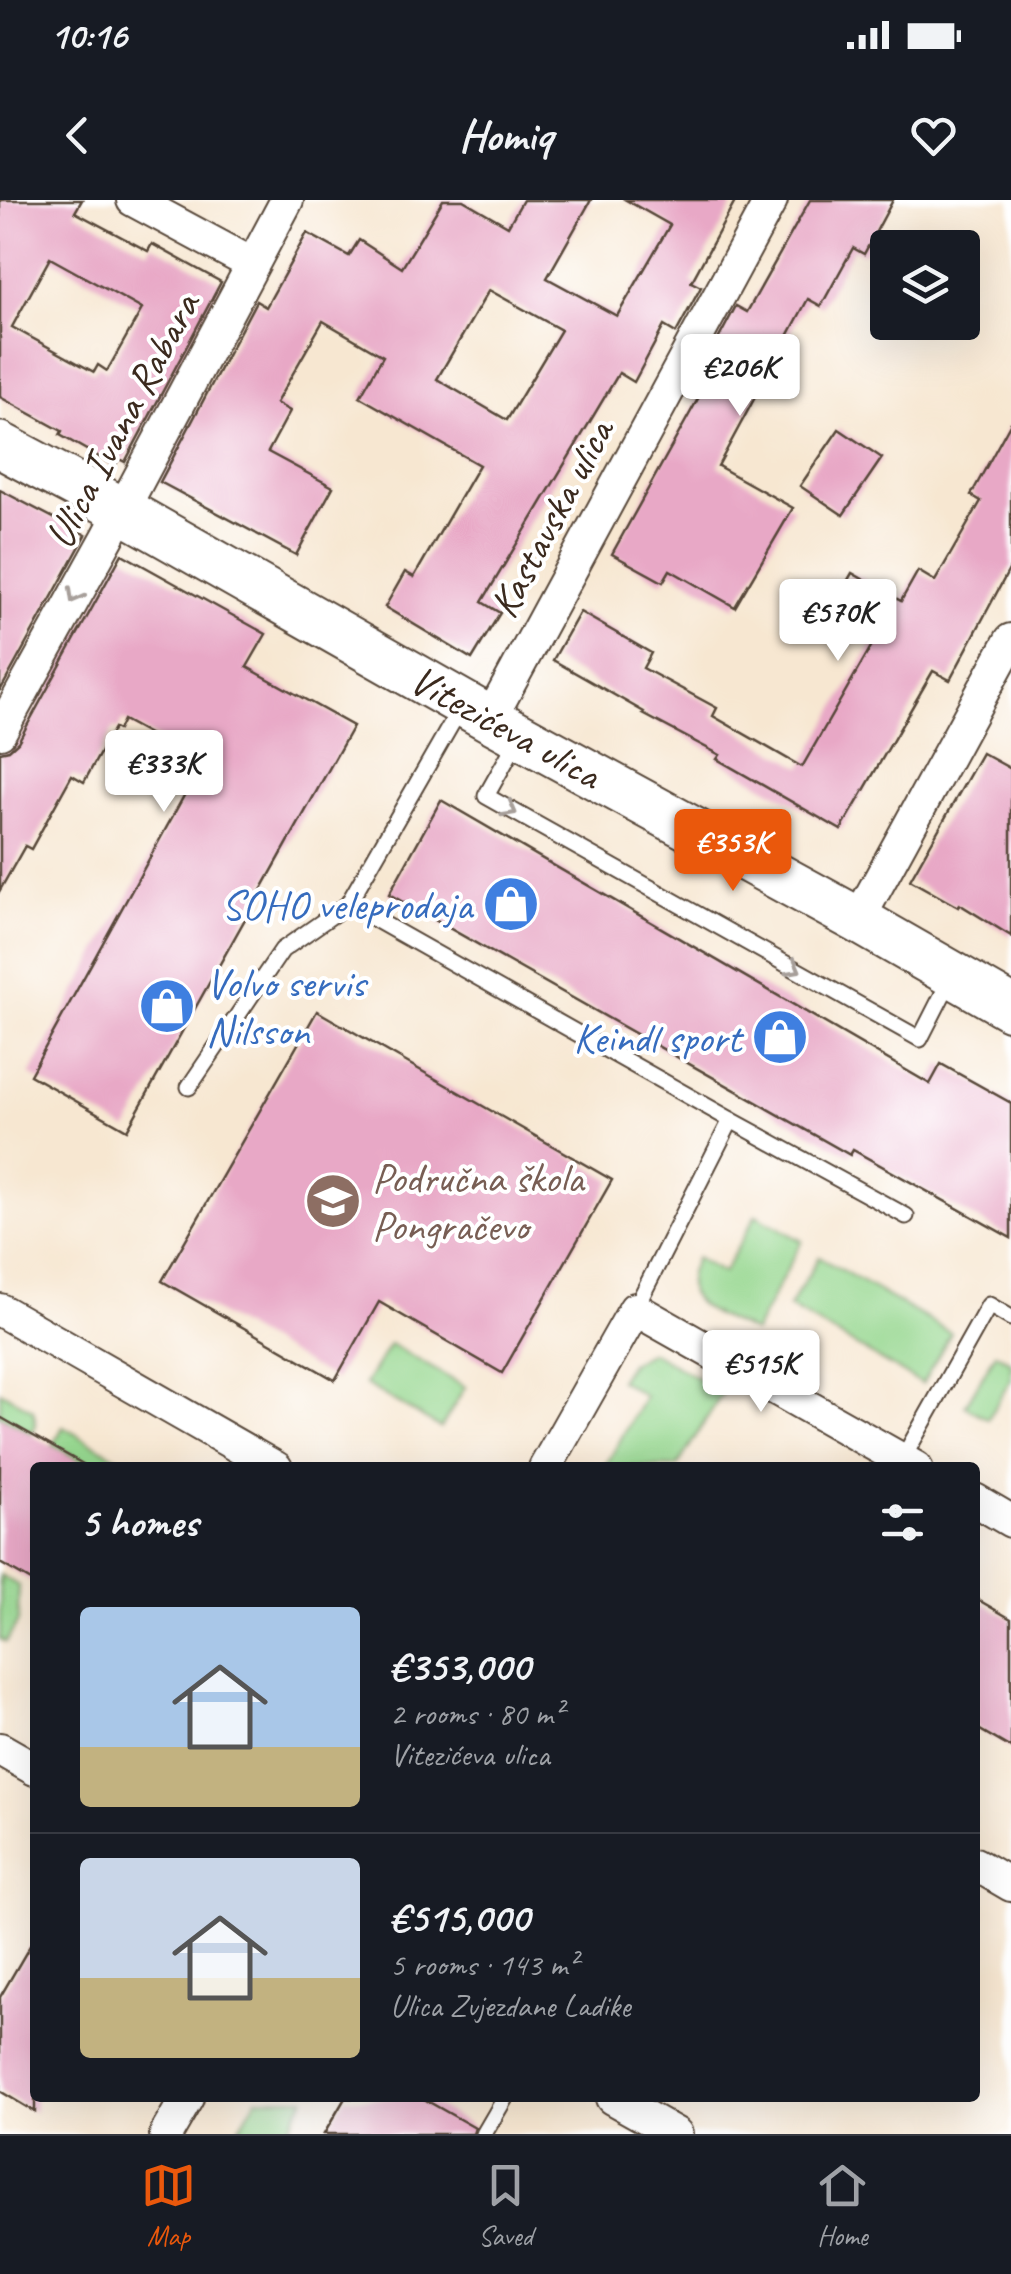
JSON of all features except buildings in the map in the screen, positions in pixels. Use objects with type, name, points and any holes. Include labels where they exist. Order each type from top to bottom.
[{"type":"street","points":[[134,200],[252,264]]},
{"type":"street","name":"Ulica Ivana Rabara","points":[[0,732],[287,200]]},
{"type":"street","name":"Kastavska ulica","points":[[491,719],[770,200]]},
{"type":"street","name":"Vitezićeva ulica","points":[[0,445],[1011,1008]]},
{"type":"street","points":[[858,920],[1011,640]]},
{"type":"street","points":[[0,1310],[266,1462]]},
{"type":"street","points":[[548,1462],[635,1310],[905,1462]]},
{"type":"street","points":[[980,1503],[1011,1521]]},
{"type":"street","points":[[0,1749],[30,1766]]},
{"type":"street","points":[[980,1867],[1011,1884]]},
{"type":"street","points":[[166,2134],[184,2102]]},
{"type":"street","points":[[619,2102],[676,2134]]},
{"type":"lane","points":[[188,1088],[282,950],[348,904],[491,719]]},
{"type":"lane","points":[[491,719],[486,796],[920,1039],[952,974]]},
{"type":"lane","points":[[348,904],[906,1216]]},
{"type":"lane","points":[[635,1310],[731,1120]]},
{"type":"lane","points":[[910,1462],[989,1306],[1011,1318]]},
{"type":"lane","points":[[484,2134],[503,2102]]},
{"type":"green space","points":[[756,1215],[802,1241],[754,1332],[702,1307],[689,1287],[696,1258],[723,1273]]},
{"type":"green space","points":[[819,1257],[951,1333],[922,1384],[789,1307]]},
{"type":"green space","points":[[390,1344],[465,1387],[441,1428],[365,1384]]},
{"type":"green space","points":[[651,1352],[723,1392],[680,1462],[608,1462],[645,1396],[619,1380],[630,1363]]},
{"type":"green space","points":[[996,1353],[1011,1362],[1011,1379],[988,1419],[965,1406]]},
{"type":"green space","points":[[0,1391],[33,1410],[36,1425],[32,1433],[0,1415]]},
{"type":"green space","points":[[63,1427],[125,1462],[84,1462],[53,1445]]},
{"type":"green space","points":[[0,1575],[19,1586],[18,1622],[6,1642],[0,1639]]},
{"type":"green space","points":[[255,2102],[303,2102],[284,2134],[236,2134]]},
{"type":"place","name":"SOHO veleprodaja","points":[[511,904]]},
{"type":"place","name":"Volvo servis Nilsson","points":[[167,1006]]},
{"type":"place","name":"Keindl sport","points":[[780,1037]]},
{"type":"place","name":"Područna škola Pongračevo","points":[[333,1201]]}]
